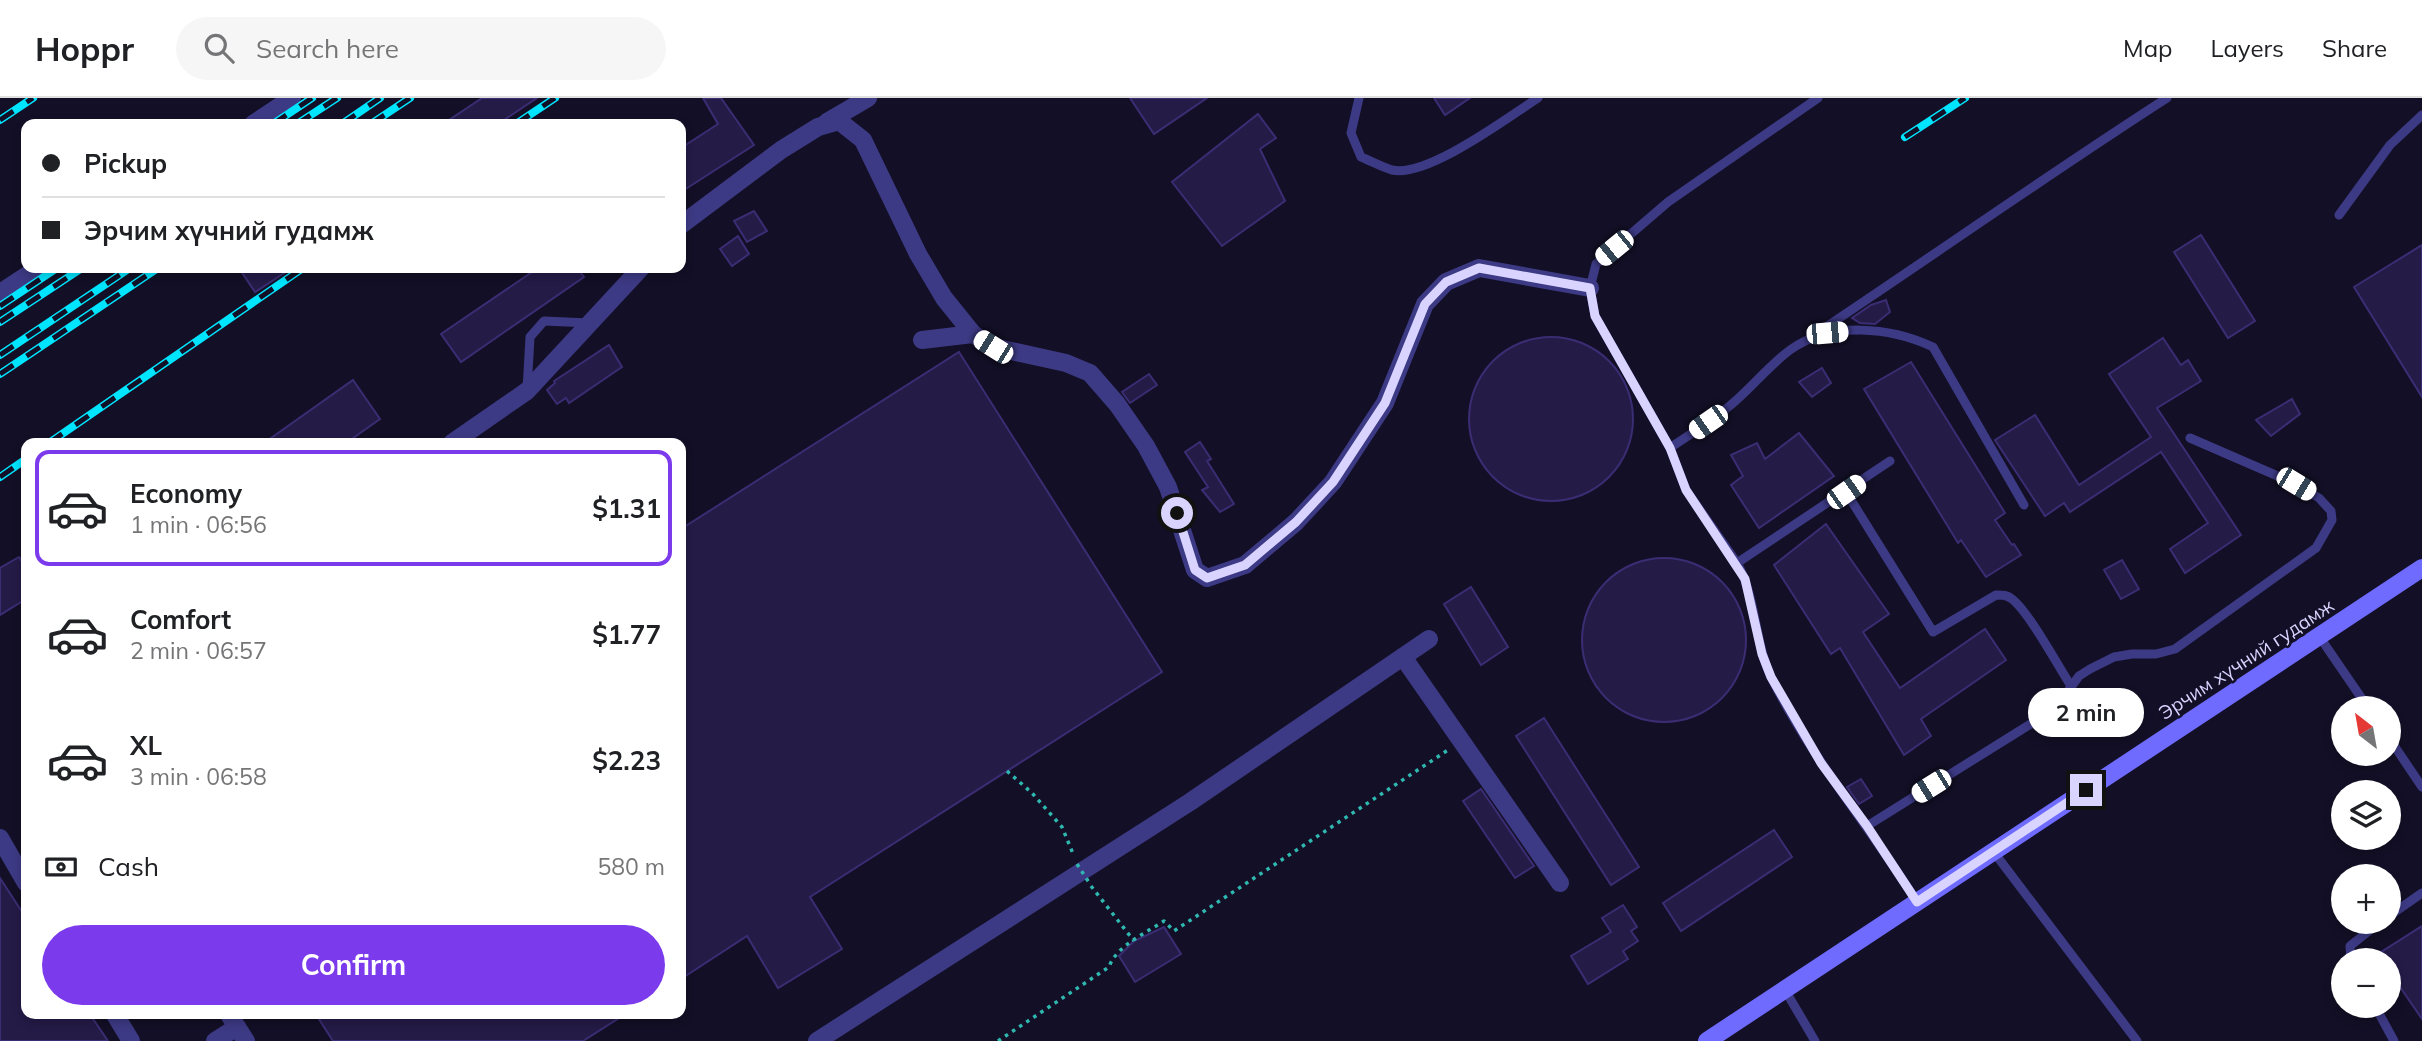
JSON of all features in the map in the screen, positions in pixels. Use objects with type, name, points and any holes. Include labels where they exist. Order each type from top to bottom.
[{"type":"main road","name":"Эрчим хүчний гудамж","points":[[1707,1041],[2422,568]]},
{"type":"street","points":[[260,119],[292,98]]},
{"type":"street","points":[[686,221],[770,157],[867,98]]},
{"type":"street","points":[[818,127],[839,121],[863,140],[918,254],[944,298],[973,334],[993,347],[1066,363],[1090,373],[1117,404],[1146,446],[1168,487],[1195,570],[1207,578],[1245,565],[1296,522],[1333,482],[1385,403],[1425,304],[1446,282],[1479,268],[1590,288]]},
{"type":"street","points":[[0,293],[30,273]]},
{"type":"street","points":[[459,438],[527,391],[636,273]]},
{"type":"street","points":[[922,340],[973,334]]},
{"type":"street","points":[[817,1041],[1190,802],[1429,639]]},
{"type":"street","points":[[1403,657],[1560,883]]},
{"type":"street","points":[[0,838],[21,874]]},
{"type":"street","points":[[118,1019],[131,1041]]},
{"type":"street","points":[[215,1041],[237,1027]]},
{"type":"lane","points":[[1359,98],[1351,133],[1361,157],[1394,170],[1417,169],[1455,151],[1538,98]]},
{"type":"lane","points":[[1818,98],[1668,202],[1595,264],[1590,288],[1595,316],[1670,448],[1686,490],[1737,563],[1749,589],[1762,654],[1771,677],[1821,763],[1917,902]]},
{"type":"lane","points":[[1670,448],[1727,408],[1795,347],[1924,262],[2034,184],[2167,98]]},
{"type":"lane","points":[[2339,215],[2390,145],[2422,115]]},
{"type":"lane","points":[[527,391],[530,337],[544,321],[590,323]]},
{"type":"lane","points":[[1795,347],[1827,333],[1869,329],[1910,336],[1933,347],[2024,505]]},
{"type":"lane","points":[[1867,826],[2037,720],[2063,698],[2078,676],[2114,657],[2156,654],[2175,649],[2316,548],[2332,520],[2331,511],[2319,498],[2296,484],[2190,438]]},
{"type":"lane","points":[[1737,563],[1890,461]]},
{"type":"lane","points":[[1846,492],[1933,632],[1996,595],[2005,595],[2014,600],[2071,686]]},
{"type":"lane","points":[[2319,636],[2360,696]]},
{"type":"lane","points":[[2401,755],[2422,786]]},
{"type":"lane","points":[[1993,851],[2137,1041]]},
{"type":"lane","points":[[2401,908],[2422,893]]},
{"type":"lane","points":[[2350,948],[2365,934]]},
{"type":"lane","points":[[1784,990],[1815,1041]]},
{"type":"lane","points":[[2382,1018],[2394,1041]]},
{"type":"path","points":[[998,1041],[1109,967],[1112,957],[1164,921],[1174,931],[1462,741]]},
{"type":"path","points":[[1007,771],[1032,793],[1062,827],[1077,864],[1134,941]]},
{"type":"building","points":[[482,98],[537,98],[506,119],[450,119]]},
{"type":"building","points":[[703,98],[721,98],[754,145],[686,189],[686,145],[718,124]]},
{"type":"building","points":[[1130,98],[1207,98],[1154,134]]},
{"type":"building","points":[[1434,98],[1470,98],[1445,115]]},
{"type":"building","points":[[1258,114],[1276,138],[1260,149],[1285,201],[1222,246],[1172,182]]},
{"type":"building","points":[[754,211],[767,231],[747,242],[734,221]]},
{"type":"building","points":[[2201,235],[2255,321],[2228,338],[2174,252]]},
{"type":"building","points":[[738,236],[749,254],[732,266],[720,249]]},
{"type":"building","points":[[2422,245],[2422,397],[2354,287]]},
{"type":"building","points":[[242,273],[284,273],[255,292]]},
{"type":"building","points":[[531,273],[581,273],[584,277],[461,362],[441,334]]},
{"type":"building","points":[[1886,300],[1890,312],[1875,324],[1860,323],[1852,318],[1871,305]]},
{"type":"building","points":[[1551,337],[1582,343],[1609,361],[1627,388],[1633,419],[1627,450],[1609,477],[1582,495],[1551,501],[1520,495],[1493,477],[1475,450],[1469,419],[1475,388],[1493,361],[1520,343]]},
{"type":"building","points":[[2163,338],[2181,365],[2188,360],[2201,381],[2157,408],[2241,535],[2185,573],[2170,549],[2208,523],[2161,452],[2070,512],[2064,503],[2045,516],[1995,440],[2035,415],[2079,485],[2151,437],[2109,374]]},
{"type":"building","points":[[609,345],[622,367],[569,403],[566,398],[557,404],[547,390],[554,381]]},
{"type":"building","points":[[959,352],[1162,672],[810,897],[842,949],[778,988],[747,936],[686,976],[686,526]]},
{"type":"building","points":[[1911,362],[2005,513],[1995,520],[2021,555],[1986,577],[1961,540],[1958,543],[1864,389]]},
{"type":"building","points":[[1822,368],[1831,383],[1812,397],[1799,382]]},
{"type":"building","points":[[1149,374],[1157,385],[1130,403],[1122,392]]},
{"type":"building","points":[[353,380],[380,419],[353,438],[271,438]]},
{"type":"building","points":[[2292,399],[2300,414],[2271,436],[2256,420]]},
{"type":"building","points":[[1799,433],[1834,476],[1759,528],[1731,485],[1743,476],[1731,455],[1757,443],[1765,459]]},
{"type":"building","points":[[1200,442],[1211,459],[1207,461],[1234,504],[1220,512],[1202,490],[1208,487],[1185,452]]},
{"type":"building","points":[[1826,524],[1889,614],[1863,632],[1900,688],[1985,629],[2006,660],[1921,719],[1931,736],[1904,755],[1840,648],[1831,654],[1774,565]]},
{"type":"building","points":[[19,557],[21,560],[21,602],[0,615],[0,568]]},
{"type":"building","points":[[1664,558],[1695,564],[1722,582],[1740,609],[1746,640],[1740,671],[1722,698],[1695,716],[1664,722],[1633,716],[1606,698],[1588,671],[1582,640],[1588,609],[1606,582],[1633,564]]},
{"type":"building","points":[[2122,560],[2139,589],[2121,599],[2104,570]]},
{"type":"building","points":[[1471,587],[1508,647],[1481,665],[1444,604]]},
{"type":"building","points":[[1544,718],[1639,867],[1611,885],[1516,736]]},
{"type":"building","points":[[1861,779],[1872,796],[1859,804],[1847,787]]},
{"type":"building","points":[[1481,789],[1534,866],[1515,878],[1463,801]]},
{"type":"building","points":[[1774,830],[1792,857],[1681,931],[1663,903]]},
{"type":"building","points":[[0,878],[21,910],[21,1019],[93,1019],[108,1041],[0,1041]]},
{"type":"building","points":[[1623,905],[1637,927],[1631,931],[1638,941],[1623,951],[1628,959],[1588,984],[1571,956],[1611,932],[1602,918]]},
{"type":"building","points":[[2422,926],[2422,1019],[2401,988],[2401,948],[2387,948]]},
{"type":"building","points":[[1164,927],[1181,954],[1135,982],[1119,956],[1134,941]]},
{"type":"building","points":[[319,1019],[618,1019],[583,1041],[333,1041]]},
{"type":"railway","points":[[0,120],[33,98]]},
{"type":"railway","points":[[280,119],[312,98]]},
{"type":"railway","points":[[305,119],[337,98]]},
{"type":"railway","points":[[349,119],[380,98]]},
{"type":"railway","points":[[378,119],[410,98]]},
{"type":"railway","points":[[524,119],[555,98]]},
{"type":"railway","points":[[1905,137],[1965,98]]},
{"type":"railway","points":[[0,306],[50,273]]},
{"type":"railway","points":[[0,322],[74,273]]},
{"type":"railway","points":[[0,355],[123,273]]},
{"type":"railway","points":[[0,374],[151,273]]},
{"type":"railway","points":[[56,438],[296,273]]},
{"type":"railway","points":[[0,477],[21,462]]},
{"type":"route","points":[[1177,513],[1195,570],[1207,578],[1245,565],[1296,522],[1333,482],[1385,403],[1425,304],[1446,282],[1479,268],[1590,288],[1595,316],[1670,448],[1686,490],[1737,563],[1745,579],[1752,599],[1762,654],[1786,706],[1821,763],[1917,902],[2086,790]]}]
